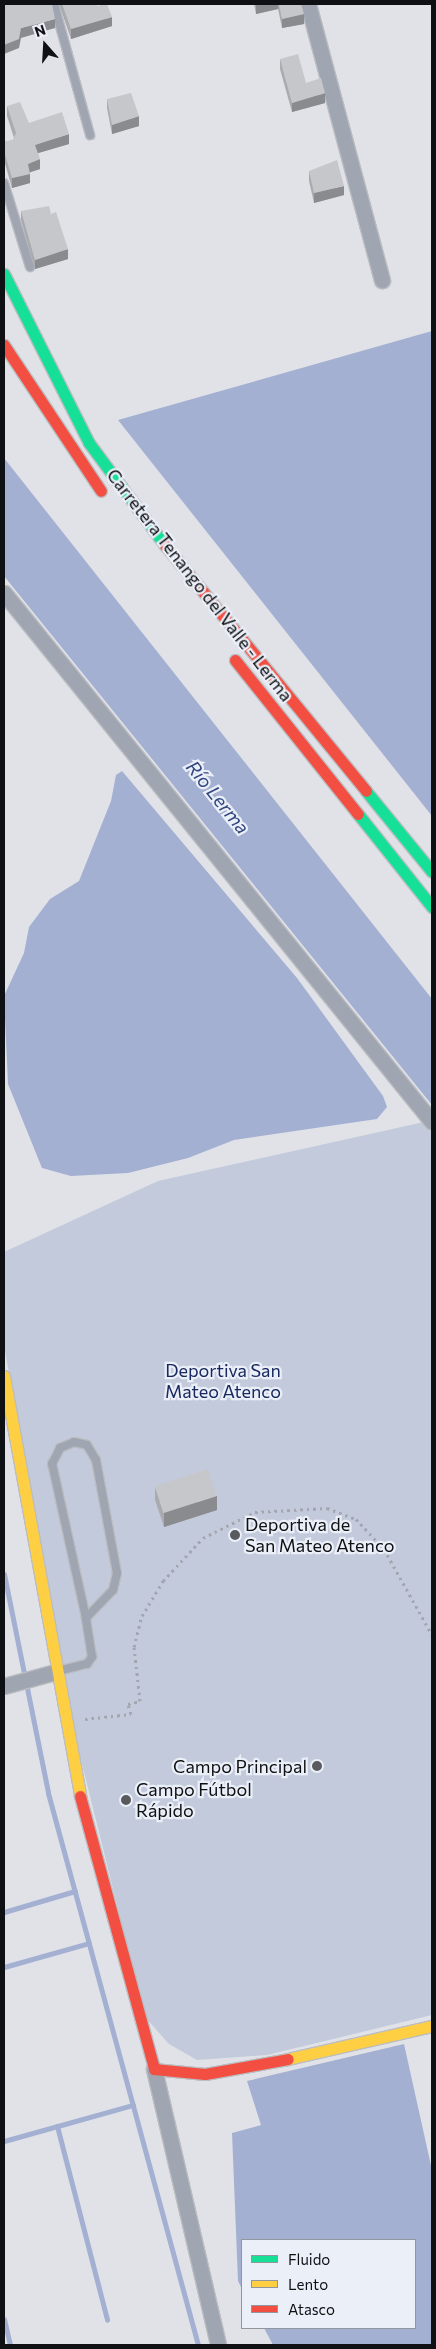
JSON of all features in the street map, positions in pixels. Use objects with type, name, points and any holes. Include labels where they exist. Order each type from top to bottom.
[{"type":"main road","name":"Carretera Tenango del Valle - Lerma","points":[[4,274],[95,451],[152,530],[432,872]]},
{"type":"main road","points":[[4,345],[107,499]]},
{"type":"main road","points":[[223,646],[432,907]]},
{"type":"main road","points":[[4,1376],[55,1672],[97,1866],[154,2069],[205,2074],[238,2070],[432,2026]]},
{"type":"street","points":[[308,4],[382,280]]},
{"type":"street","points":[[4,592],[432,1122]]},
{"type":"street","points":[[8,1684],[55,1672]]},
{"type":"street","points":[[154,2069],[218,2345]]},
{"type":"lane","points":[[54,4],[90,135]]},
{"type":"lane","points":[[4,183],[30,267]]},
{"type":"lane","points":[[55,1672],[87,1664],[92,1657],[86,1618],[52,1464],[60,1448],[74,1442],[87,1445],[96,1460],[117,1573],[113,1590],[86,1618]]},
{"type":"path","points":[[67,1721],[131,1714],[128,1704],[140,1701],[134,1647],[142,1616],[163,1581],[203,1538],[255,1512],[327,1508],[356,1519],[384,1548],[432,1635]]},
{"type":"green space","name":"Deportiva de San Mateo Atenco","points":[[424,1122],[432,1132],[432,2015],[267,2055],[197,2060],[169,2044],[145,2017],[72,1724],[4,1345],[4,1252],[158,1181]]},
{"type":"water","points":[[432,331],[432,816],[118,420]]},
{"type":"water","name":"Río Lerma","points":[[4,458],[432,999],[432,1105],[4,576]]},
{"type":"water","points":[[122,771],[297,978],[383,1096],[387,1107],[377,1119],[234,1140],[188,1158],[128,1173],[71,1176],[42,1168],[8,1084],[4,996],[24,953],[29,927],[50,899],[79,881],[111,801],[116,775]]},
{"type":"water","points":[[404,2044],[432,2170],[432,2345],[273,2345],[265,2329],[416,2329],[416,2239],[241,2239],[241,2287],[238,2281],[232,2133],[261,2125],[247,2081]]},
{"type":"building","points":[[4,4],[52,4],[55,19],[21,28],[19,39],[4,45]]},
{"type":"building","points":[[62,4],[96,4],[97,6],[107,4],[112,17],[71,29]]},
{"type":"building","points":[[279,4],[301,4],[304,14],[282,19]]},
{"type":"building","points":[[298,54],[306,83],[321,78],[325,93],[292,103],[280,59]]},
{"type":"building","points":[[131,93],[139,116],[112,125],[107,99]]},
{"type":"building","points":[[20,102],[29,123],[62,112],[69,134],[35,145],[40,159],[28,164],[30,174],[12,178],[4,151],[4,142],[13,140],[16,133],[7,106]]},
{"type":"building","points":[[337,160],[344,186],[314,193],[309,171]]},
{"type":"building","points":[[49,206],[51,214],[56,212],[68,249],[35,260],[21,211]]},
{"type":"building","points":[[208,1469],[217,1496],[163,1513],[155,1486]]},
{"type":"waterway","points":[[4,1574],[48,1793],[198,2345]]},
{"type":"waterway","points":[[4,1912],[75,1891]]},
{"type":"waterway","points":[[4,1967],[89,1943]]},
{"type":"waterway","points":[[4,2141],[133,2105]]},
{"type":"waterway","points":[[57,2126],[107,2320]]},
{"type":"waterway","points":[[4,2319],[10,2345]]},
{"type":"traffic: fast","points":[[4,274],[89,443],[164,544]]},
{"type":"traffic: fast","points":[[366,791],[432,872]]},
{"type":"traffic: fast","points":[[358,814],[432,907]]},
{"type":"traffic: slow","points":[[4,1376],[80,1796]]},
{"type":"traffic: slow","points":[[288,2059],[432,2026]]},
{"type":"traffic: jam","points":[[4,345],[101,491]]},
{"type":"traffic: jam","points":[[164,544],[366,791]]},
{"type":"traffic: jam","points":[[235,660],[358,814]]},
{"type":"traffic: jam","points":[[80,1796],[154,2069],[205,2074],[288,2059]]},
{"type":"place","name":"Deportiva de San Mateo Atenco","points":[[235,1535]]},
{"type":"place","name":"Campo Principal","points":[[317,1766]]},
{"type":"place","name":"Campo Fútbol Rápido","points":[[126,1800]]},
{"type":"park label","name":"Deportiva San Mateo Atenco","points":[[223,1381]]}]
